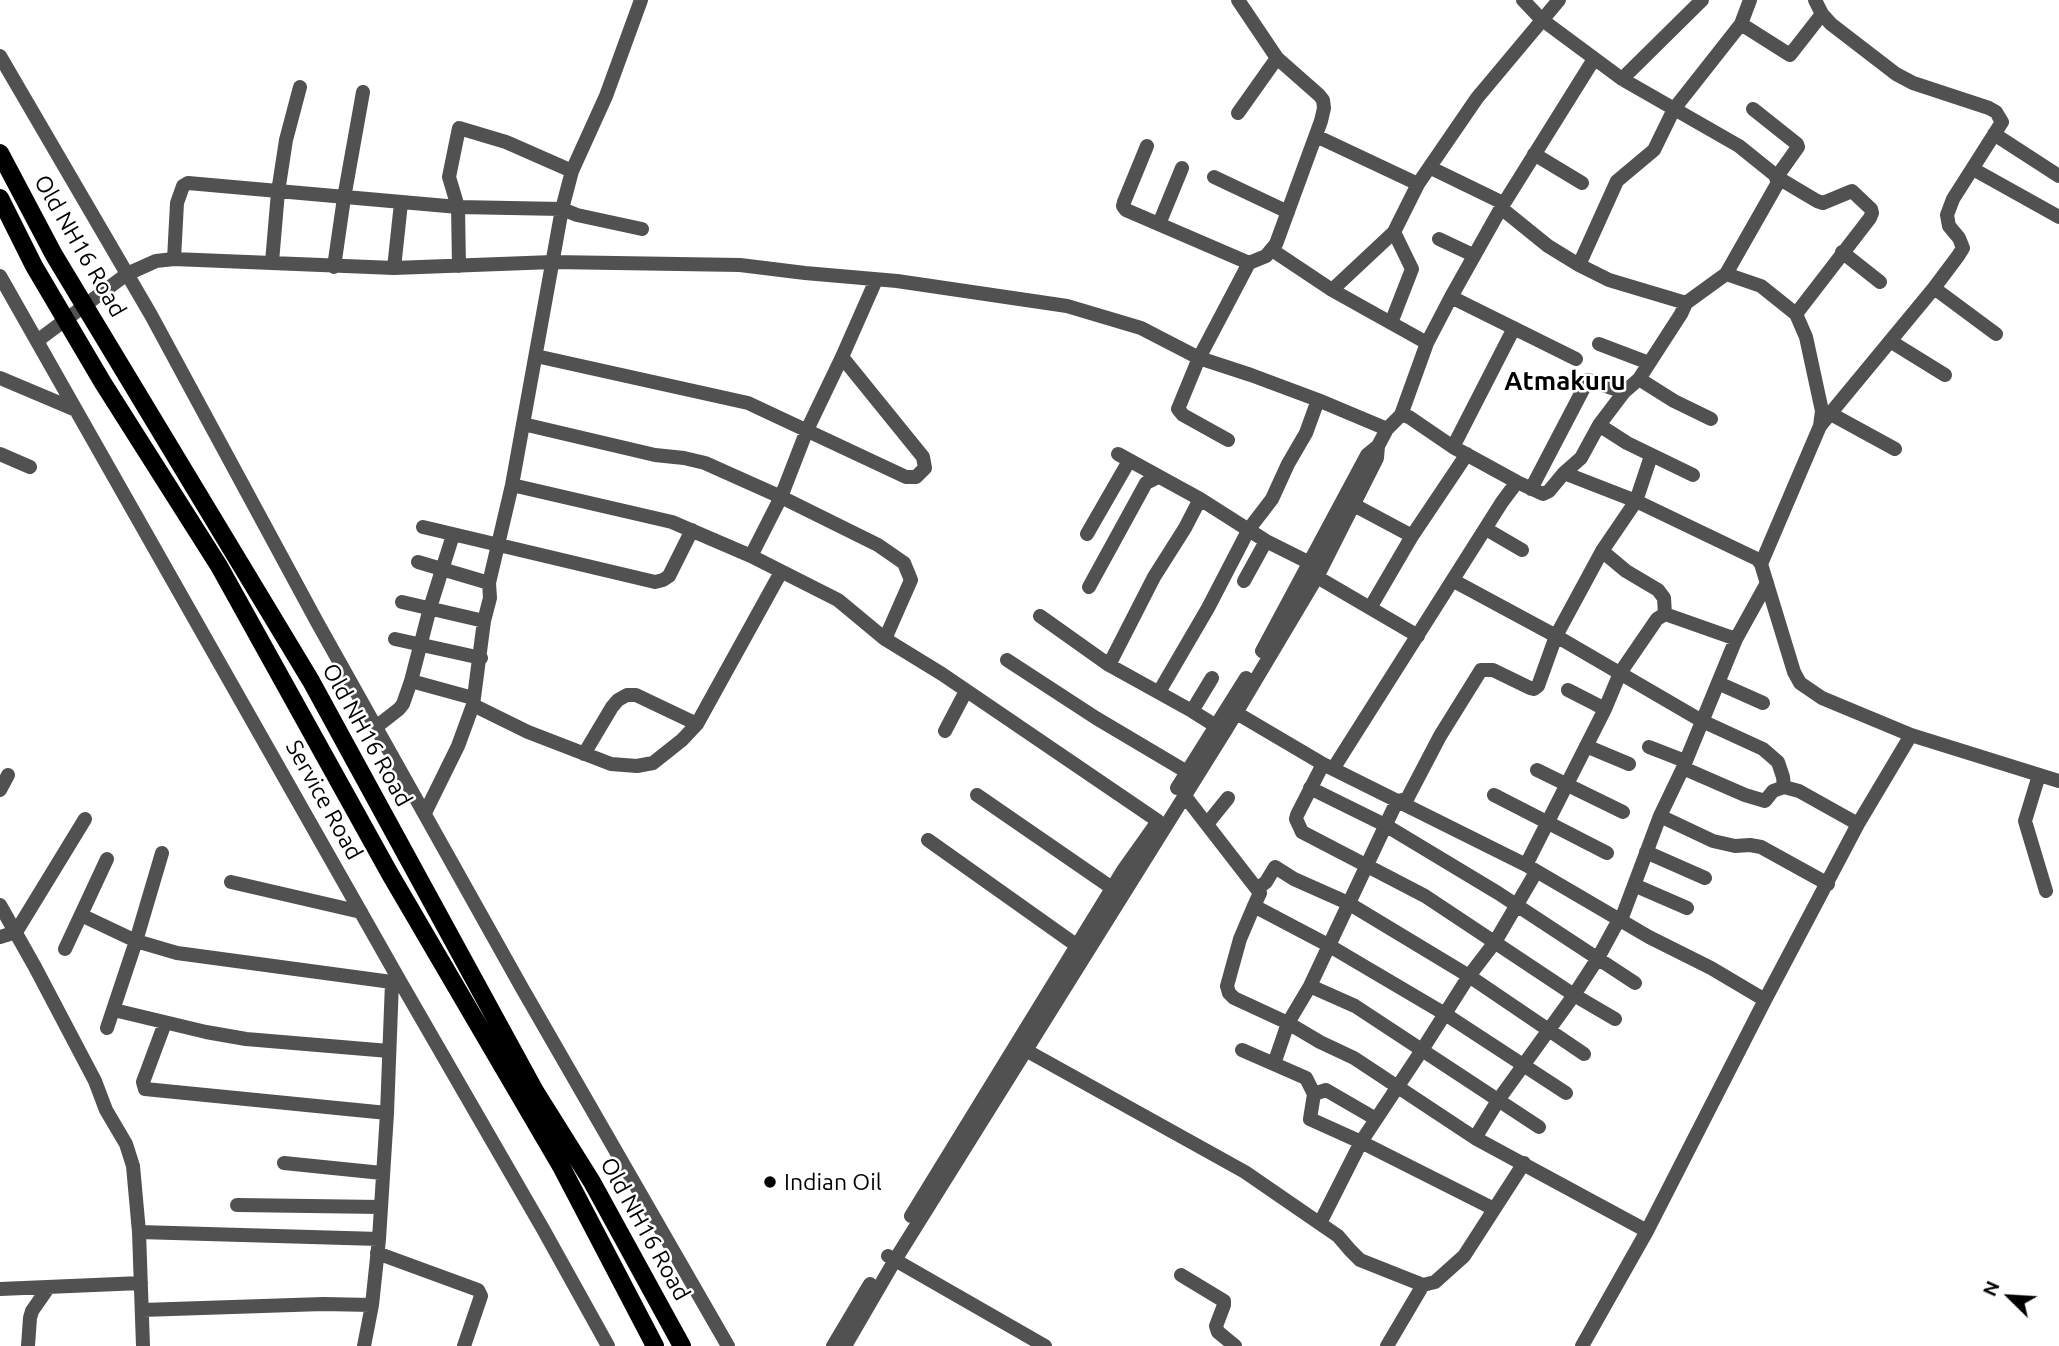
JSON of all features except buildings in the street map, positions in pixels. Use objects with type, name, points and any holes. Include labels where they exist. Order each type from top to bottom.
[{"type":"main road","name":"Old NH16 Road","points":[[0,153],[54,255],[311,681],[534,1091],[592,1182],[682,1346]]},
{"type":"main road","name":"Old NH16 Road","points":[[0,198],[34,266],[103,383],[219,566],[390,874],[562,1168],[655,1346]]},
{"type":"street","points":[[425,814],[458,746],[473,701],[484,621],[490,598],[489,583],[512,485],[562,209],[572,171],[606,96],[641,0]]},
{"type":"street","points":[[1228,440],[1183,415],[1178,409],[1199,358],[1249,263],[1266,256],[1272,250],[1316,136],[1323,100],[1277,58],[1238,0]]},
{"type":"street","points":[[1523,0],[1541,19],[1622,79],[1740,146],[1778,179],[1823,203],[1852,191],[1871,209],[1870,218],[1796,313]]},
{"type":"street","points":[[1332,290],[1394,232],[1418,184],[1477,98],[1559,0]]},
{"type":"street","points":[[1622,79],[1702,0]]},
{"type":"street","points":[[1578,265],[1617,181],[1654,150],[1674,109],[1741,24],[1750,0]]},
{"type":"street","points":[[1761,564],[1820,426],[1934,288],[1963,248],[1949,226],[1947,215],[1952,199],[2002,122],[1996,112],[1902,78],[1831,24],[1815,0]]},
{"type":"street","points":[[1741,24],[1790,55],[1822,14]]},
{"type":"street","points":[[0,56],[127,274],[376,727],[728,1346]]},
{"type":"street","points":[[1238,113],[1277,58]]},
{"type":"street","points":[[832,1346],[891,1258],[1021,1047],[1184,795],[1256,662],[1354,505],[1387,429],[1401,415],[1427,343],[1473,255],[1594,59]]},
{"type":"street","points":[[272,262],[286,140],[300,87]]},
{"type":"street","points":[[334,267],[363,92]]},
{"type":"street","points":[[1401,415],[1409,417],[1453,447],[1517,482],[1543,494],[1549,491],[1581,458],[1599,425],[1624,392],[1639,379],[1686,303],[1726,274],[1798,147],[1753,109]]},
{"type":"street","points":[[459,266],[458,207],[449,177],[459,128],[506,142],[572,171]]},
{"type":"street","points":[[1994,134],[2059,176]]},
{"type":"street","points":[[1316,136],[1418,184]]},
{"type":"street","points":[[1147,146],[1123,206],[1126,210],[1249,263]]},
{"type":"street","points":[[1534,154],[1582,183]]},
{"type":"street","points":[[1159,224],[1182,168]]},
{"type":"street","points":[[1431,168],[1501,202],[1501,208]]},
{"type":"street","points":[[1973,169],[2059,217]]},
{"type":"street","points":[[1214,177],[1288,212]]},
{"type":"street","points":[[174,259],[177,203],[183,187],[188,183],[458,207],[562,209],[642,229]]},
{"type":"street","points":[[394,268],[401,202]]},
{"type":"street","points":[[1501,208],[1548,246],[1578,265],[1609,280],[1686,303]]},
{"type":"street","points":[[1391,323],[1412,269],[1394,232]]},
{"type":"street","points":[[1440,239],[1473,255]]},
{"type":"street","points":[[1272,250],[1332,290],[1427,343]]},
{"type":"street","points":[[1842,252],[1880,282]]},
{"type":"street","points":[[37,341],[127,274],[156,261],[174,259],[394,268],[553,262],[740,265],[1022,298],[1067,306],[1141,328],[1199,358],[1318,400],[1387,429]]},
{"type":"street","points":[[1726,274],[1761,286],[1796,313],[1806,337],[1822,411],[1820,426]]},
{"type":"street","name":"Service Road","points":[[0,276],[361,912],[396,982],[537,1217],[608,1346]]},
{"type":"street","points":[[751,556],[781,497],[807,430],[876,280]]},
{"type":"street","points":[[1934,288],[1996,334]]},
{"type":"street","points":[[1451,297],[1576,359]]},
{"type":"street","points":[[1453,447],[1514,328]]},
{"type":"street","points":[[1891,341],[1945,375]]},
{"type":"street","points":[[1599,344],[1649,363]]},
{"type":"street","points":[[536,356],[748,404],[906,477],[916,477],[925,468],[923,457],[842,357]]},
{"type":"street","points":[[0,378],[76,410]]},
{"type":"street","points":[[1639,379],[1674,401],[1711,419]]},
{"type":"street","points":[[1531,489],[1588,380],[1624,392]]},
{"type":"street","points":[[1159,692],[1208,608],[1249,529],[1272,499],[1306,433],[1318,400]]},
{"type":"street","points":[[1831,414],[1895,449]]},
{"type":"street","points":[[523,425],[655,456],[705,463],[878,545],[904,564],[911,580],[885,639]]},
{"type":"street","points":[[1599,425],[1651,456],[1693,475]]},
{"type":"street","points":[[1313,570],[1367,455],[1378,452]]},
{"type":"street","points":[[0,454],[30,467]]},
{"type":"street","points":[[1370,608],[1412,536],[1467,454]]},
{"type":"street","points":[[1397,801],[1407,799],[1440,736],[1481,670],[1493,670],[1534,689],[1538,687],[1556,636],[1602,551],[1636,501],[1651,456]]},
{"type":"street","points":[[1087,534],[1124,457],[1200,499],[1418,636]]},
{"type":"street","points":[[1564,473],[1636,501],[1750,555],[1761,564],[1794,672],[1800,682],[1822,698],[1911,735],[2059,781]]},
{"type":"street","points":[[1089,587],[1146,483],[1158,477]]},
{"type":"street","points":[[1517,482],[1418,636],[1310,788],[1296,819],[1302,832],[1424,896],[1615,1019]]},
{"type":"street","points":[[512,485],[672,522],[751,556],[838,600],[885,639],[942,674],[1158,821]]},
{"type":"street","points":[[1109,665],[1154,577],[1200,499]]},
{"type":"street","points":[[1354,505],[1412,536]]},
{"type":"street","points":[[423,527],[655,582],[669,576],[692,530]]},
{"type":"street","points":[[1486,529],[1522,550]]},
{"type":"street","points":[[376,727],[399,709],[411,681],[419,645],[453,535]]},
{"type":"street","points":[[1244,581],[1266,541]]},
{"type":"street","points":[[1602,551],[1626,571],[1658,590],[1664,598],[1665,614]]},
{"type":"street","points":[[418,562],[489,583]]},
{"type":"street","points":[[411,681],[473,701],[528,732],[611,764],[644,766],[653,763],[697,724],[780,572]]},
{"type":"street","points":[[1454,580],[1702,721],[1763,749],[1778,762],[1784,787]]},
{"type":"street","points":[[1475,1138],[1499,1099],[1574,995],[1621,920],[1660,816],[1737,639],[1767,583]]},
{"type":"street","points":[[402,602],[484,621]]},
{"type":"street","points":[[1665,614],[1737,639]]},
{"type":"street","points":[[1320,1223],[1360,1142],[1469,976],[1495,942],[1516,906],[1547,822],[1620,674],[1657,619],[1665,614]]},
{"type":"street","points":[[1040,616],[1109,665],[1216,726]]},
{"type":"street","points":[[395,639],[481,658]]},
{"type":"street","points":[[1007,660],[1096,718],[1187,772]]},
{"type":"street","points":[[1192,711],[1212,678]]},
{"type":"street","points":[[1718,683],[1763,703]]},
{"type":"street","points":[[1568,690],[1605,709]]},
{"type":"street","points":[[945,732],[966,691]]},
{"type":"street","points":[[584,754],[612,708],[618,700],[627,695],[636,695],[697,724]]},
{"type":"street","points":[[1021,1047],[1076,945],[1158,821],[1216,726],[1232,710]]},
{"type":"street","points":[[1232,710],[1328,766],[1531,869],[1765,1000]]},
{"type":"street","points":[[1582,1346],[1647,1231],[1858,824],[1911,735]]},
{"type":"street","points":[[1586,746],[1629,764]]},
{"type":"street","points":[[1649,747],[1745,795],[1765,801],[1773,791],[1784,787],[1807,795],[1858,824]]},
{"type":"street","points":[[1537,770],[1623,812]]},
{"type":"street","points":[[0,790],[8,775]]},
{"type":"street","points":[[2039,775],[2025,821],[2046,891]]},
{"type":"street","points":[[1310,788],[1385,825],[1488,887],[1635,983]]},
{"type":"street","points":[[977,795],[1112,888]]},
{"type":"street","points":[[1184,795],[1260,893],[1240,939],[1227,986],[1234,998],[1354,1058],[1475,1138],[1647,1231]]},
{"type":"street","points":[[1494,796],[1607,853]]},
{"type":"street","points":[[1207,824],[1228,799]]},
{"type":"street","points":[[1274,1064],[1288,1023],[1310,986],[1397,801]]},
{"type":"street","points":[[1660,816],[1713,841],[1735,846],[1761,847],[1828,884]]},
{"type":"street","points":[[0,937],[16,932],[85,819]]},
{"type":"street","points":[[928,840],[1076,945]]},
{"type":"street","points":[[1646,852],[1705,878]]},
{"type":"street","points":[[107,1028],[162,853]]},
{"type":"street","points":[[65,949],[107,859]]},
{"type":"street","points":[[1257,889],[1266,882],[1275,867],[1294,879],[1348,903],[1469,976],[1584,1055]]},
{"type":"street","points":[[231,882],[361,912]]},
{"type":"street","points":[[1634,885],[1687,908]]},
{"type":"street","points":[[0,905],[126,1144],[133,1166],[139,1232],[143,1346]]},
{"type":"street","points":[[1254,906],[1328,945],[1445,1014],[1566,1093]]},
{"type":"street","points":[[81,915],[136,941],[177,953],[396,982],[389,1051],[378,1246],[372,1306],[364,1346]]},
{"type":"street","points":[[1310,986],[1356,1006],[1539,1127]]},
{"type":"street","points":[[114,1010],[246,1039],[389,1051]]},
{"type":"street","points":[[165,1023],[143,1082],[145,1089],[387,1114]]},
{"type":"street","points":[[1021,1047],[1245,1172],[1338,1236],[1360,1260],[1423,1285],[1435,1282],[1464,1256],[1524,1163]]},
{"type":"street","points":[[1242,1050],[1306,1078],[1314,1094],[1310,1119],[1494,1209]]},
{"type":"street","points":[[1314,1094],[1326,1090],[1376,1119]]},
{"type":"street","points":[[284,1163],[382,1173]]},
{"type":"street","points":[[237,1205],[380,1208]]},
{"type":"street","points":[[139,1232],[378,1246],[478,1290],[481,1296],[464,1346]]},
{"type":"street","points":[[845,1346],[891,1258]]},
{"type":"street","points":[[891,1258],[1045,1346]]},
{"type":"street","points":[[1181,1275],[1224,1301],[1216,1326],[1218,1332],[1235,1346]]},
{"type":"street","points":[[0,1289],[141,1283]]},
{"type":"street","points":[[1387,1346],[1423,1285]]},
{"type":"street","points":[[28,1346],[30,1318],[48,1287]]},
{"type":"street","points":[[142,1310],[324,1304],[372,1306]]},
{"type":"place","name":"Indian Oil","points":[[770,1182]]},
{"type":"district","name":"Atmakuru","points":[[1565,381]]}]
